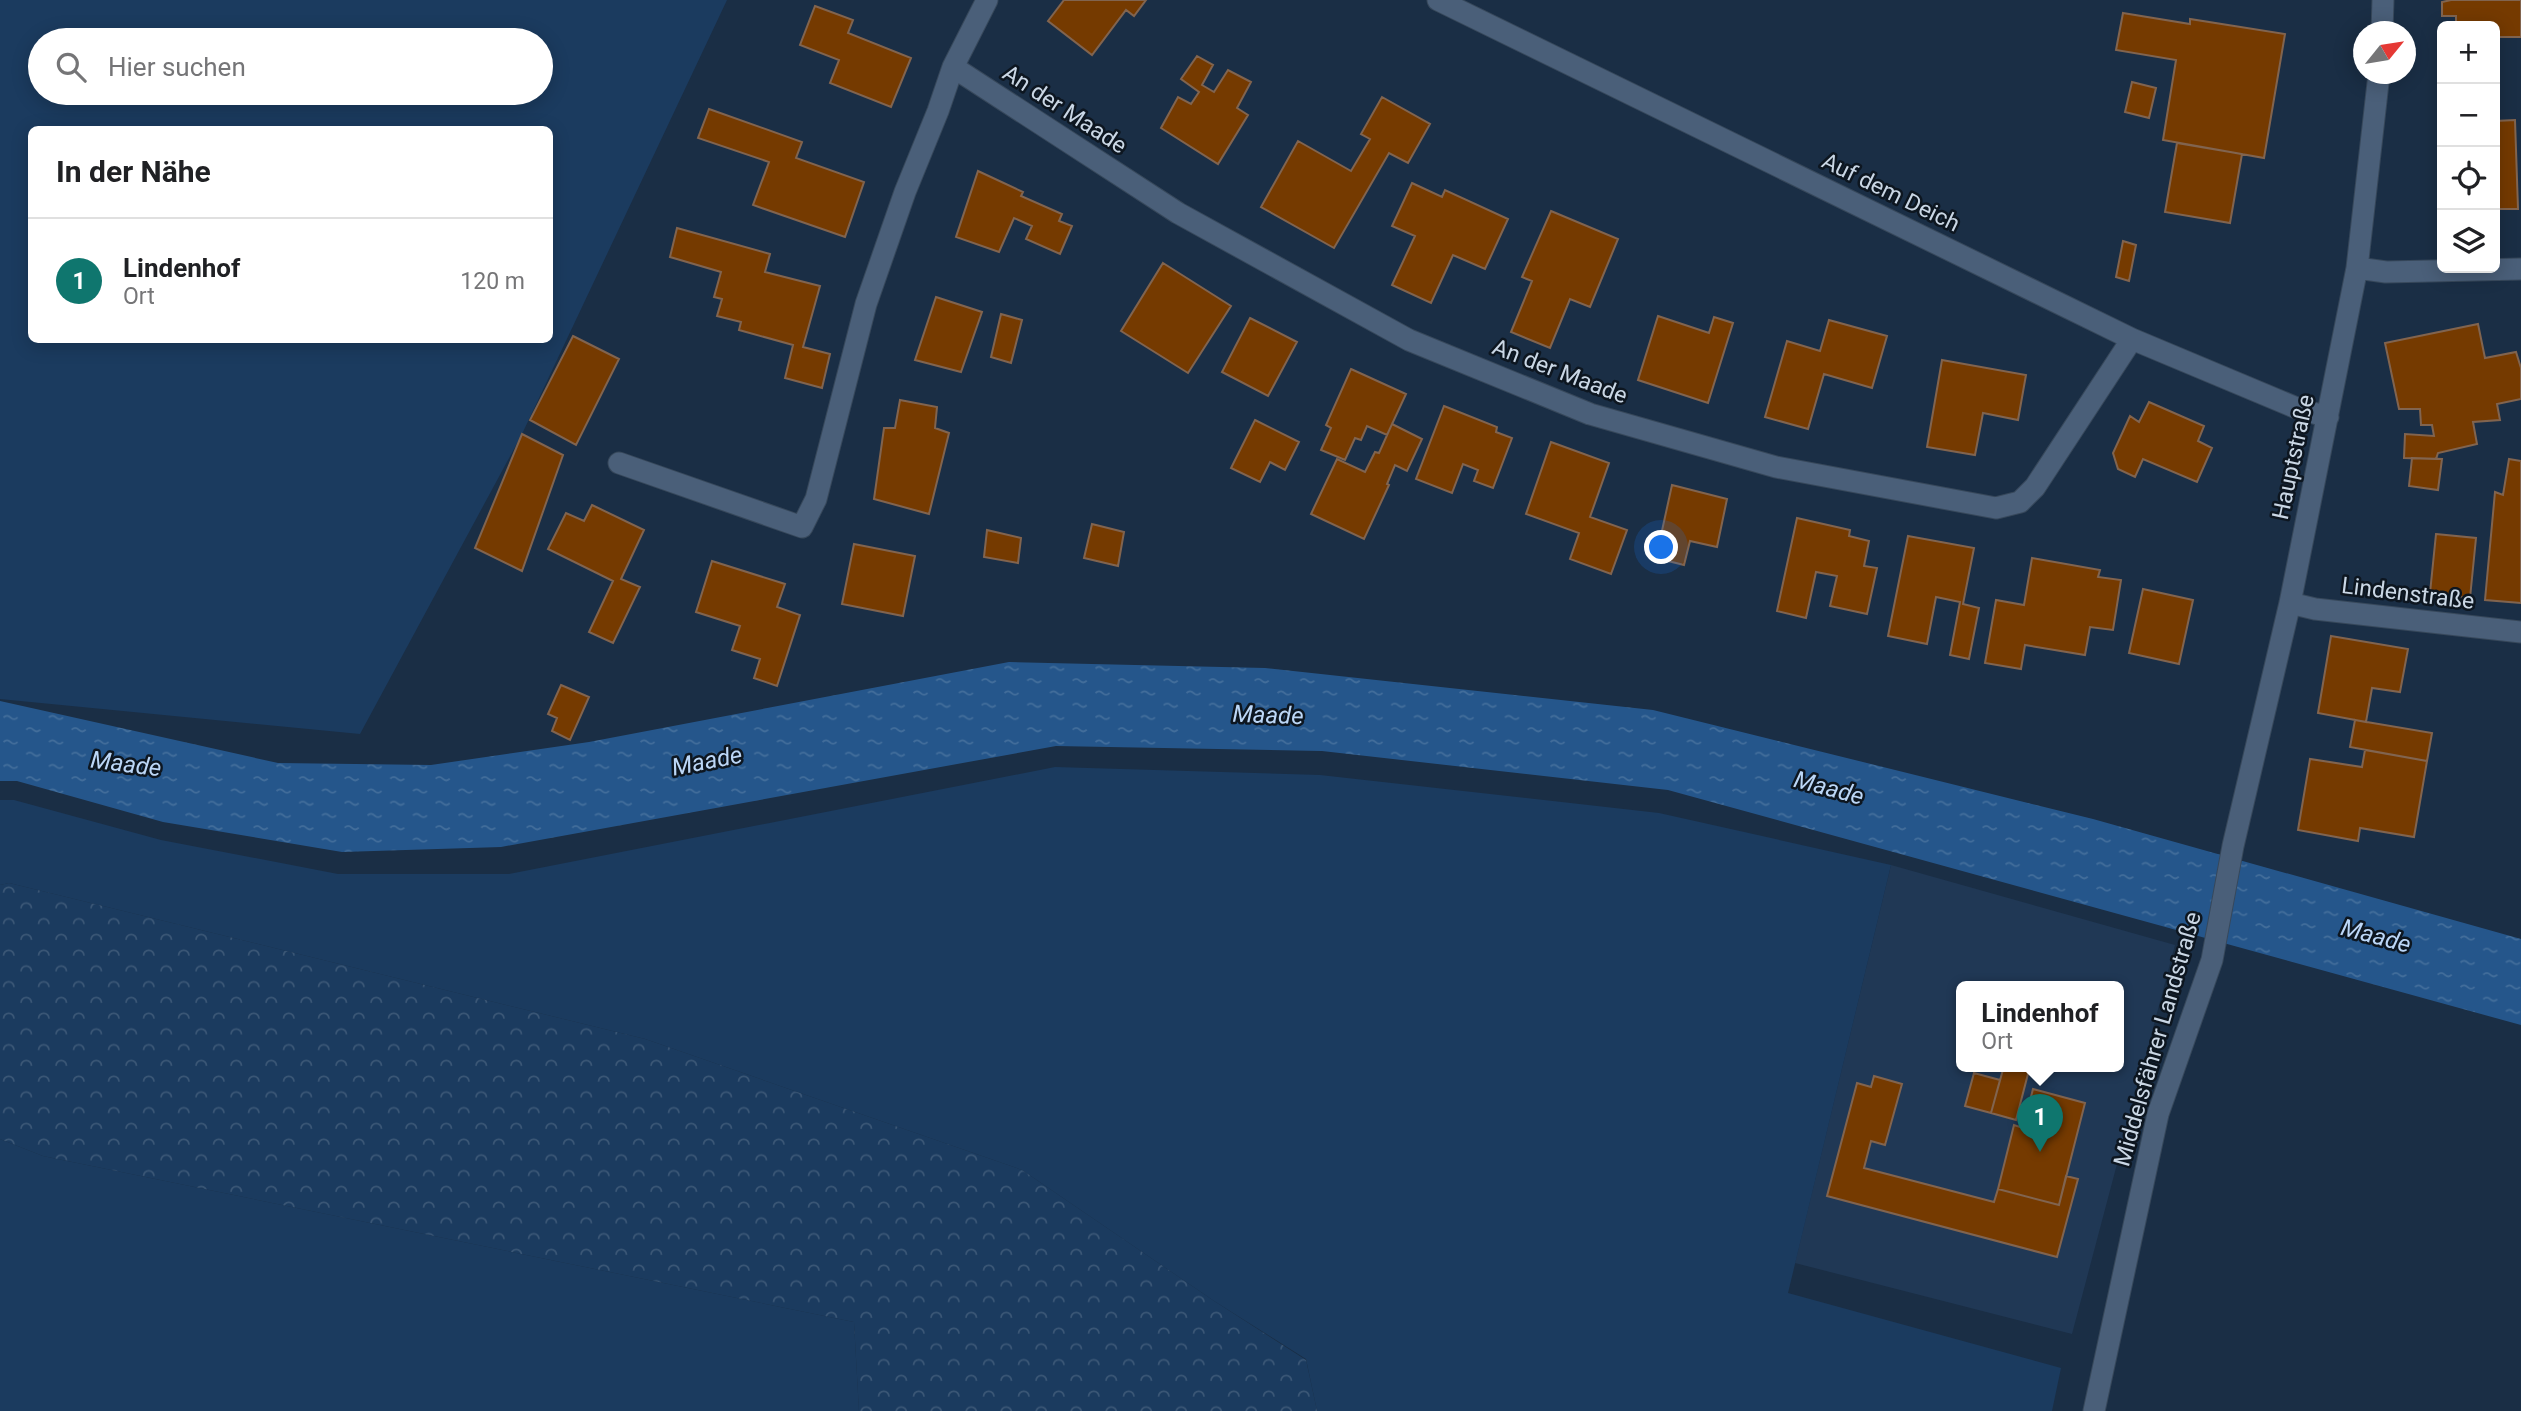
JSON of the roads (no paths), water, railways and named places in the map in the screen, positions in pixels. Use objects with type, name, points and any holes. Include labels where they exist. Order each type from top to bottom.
[{"type":"street","points":[[619,463],[802,527],[816,499],[866,304],[905,192],[953,67],[987,0]]},
{"type":"street","name":"Auf dem Deich","points":[[1438,0],[2132,339],[2299,409],[2328,416]]},
{"type":"street","points":[[2382,21],[2383,0]]},
{"type":"street","name":"An der Maade","points":[[953,67],[1178,213],[1409,340],[1590,414],[1776,467],[1996,508],[2020,502],[2035,487],[2132,339]]},
{"type":"street","name":"Hauptstraße","points":[[2233,846],[2290,603],[2357,268],[2378,84]]},
{"type":"street","points":[[2357,268],[2386,272],[2521,269]]},
{"type":"street","name":"Lindenstraße","points":[[2290,603],[2521,632]]},
{"type":"street","name":"Middelsfährer Landstraße","points":[[2094,1411],[2158,1114],[2212,960],[2233,846]]},
{"type":"water","name":"Maade","points":[[1009,662],[1265,668],[1653,710],[2093,819],[2521,939],[2521,1025],[1668,790],[1322,751],[1056,746],[501,847],[342,852],[163,822],[17,781],[0,781],[0,701],[278,763],[431,765],[589,742]]},
{"type":"place","name":"Lindenhof","points":[[2040,1152]]}]
